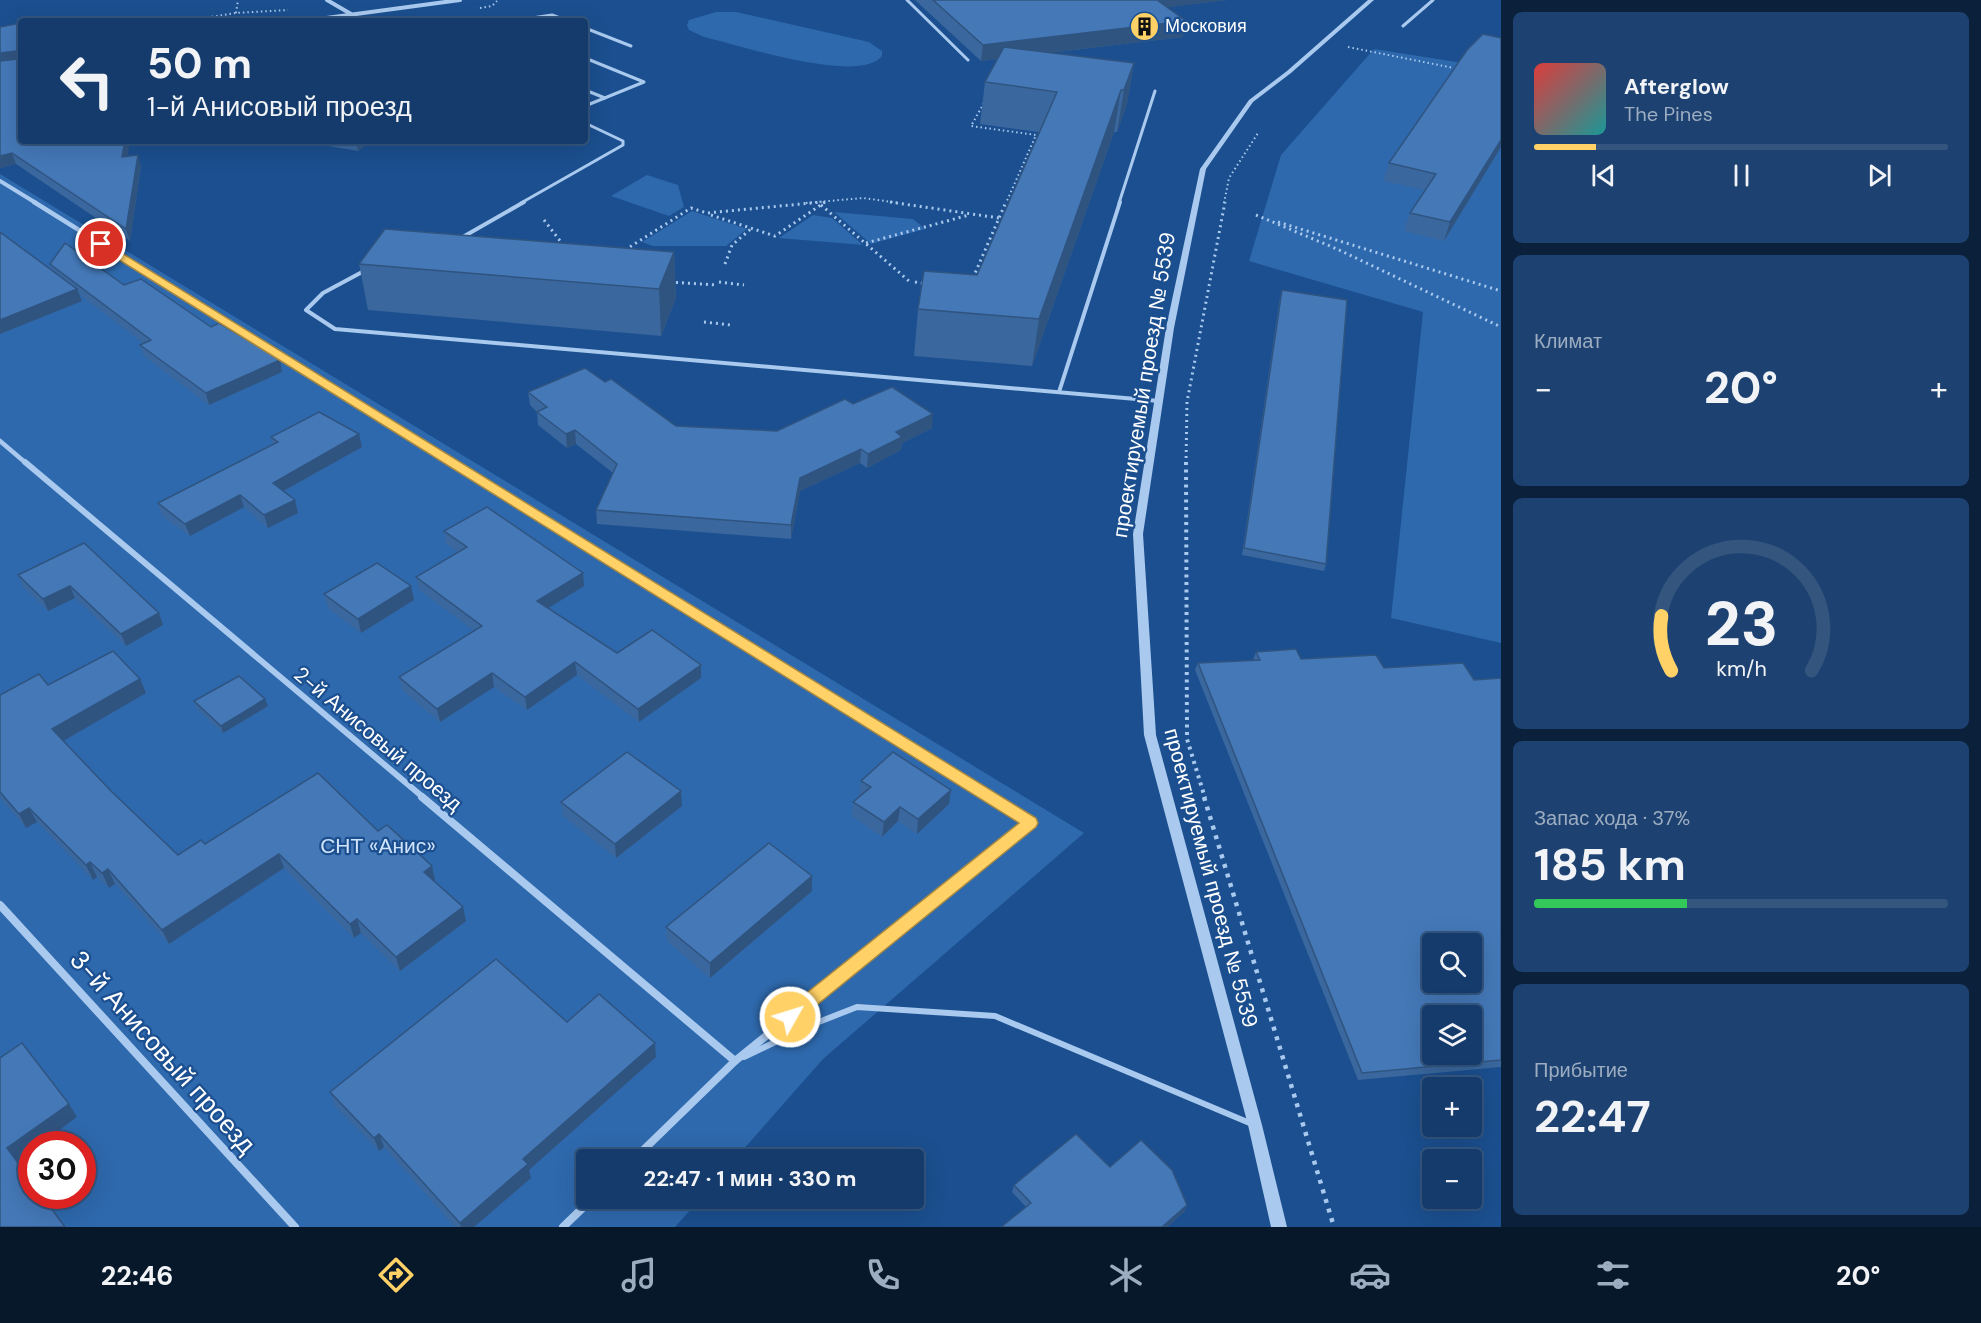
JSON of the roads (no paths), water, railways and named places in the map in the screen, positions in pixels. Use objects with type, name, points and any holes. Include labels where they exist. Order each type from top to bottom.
[{"type":"street","points":[[328,18],[460,0]]},
{"type":"street","name":"проектируемый проезд № 5539","points":[[1279,1227],[1254,1125],[1149,735],[1138,534],[1170,328],[1203,169],[1251,100],[1289,72],[1371,0]]},
{"type":"street","points":[[328,1],[352,15]]},
{"type":"street","points":[[0,182],[1030,823],[735,1061],[644,1149]]},
{"type":"street","name":"2-й Анисовый проезд","points":[[0,441],[735,1061]]},
{"type":"street","name":"3-й Анисовый проезд","points":[[0,904],[295,1227]]},
{"type":"street","points":[[563,1227],[582,1209]]},
{"type":"lane","points":[[907,0],[968,60]]},
{"type":"lane","points":[[1403,26],[1433,0]]},
{"type":"lane","points":[[352,15],[357,18]]},
{"type":"lane","points":[[532,18],[552,15],[560,18]]},
{"type":"lane","points":[[588,29],[631,46]]},
{"type":"lane","points":[[588,59],[644,82],[588,105]]},
{"type":"lane","points":[[588,91],[605,98]]},
{"type":"lane","points":[[1059,392],[1155,91]]},
{"type":"lane","points":[[457,241],[623,145],[623,141],[617,137],[588,124]]},
{"type":"lane","points":[[366,269],[316,297],[308,303],[306,310],[335,329],[1159,401]]},
{"type":"lane","points":[[735,1061],[811,1024],[857,1007],[995,1016],[1254,1125]]},
{"type":"place","name":"Московия","points":[[1144,26]]},
{"type":"park label","name":"СНТ «Анис»","points":[[378,846]]}]
